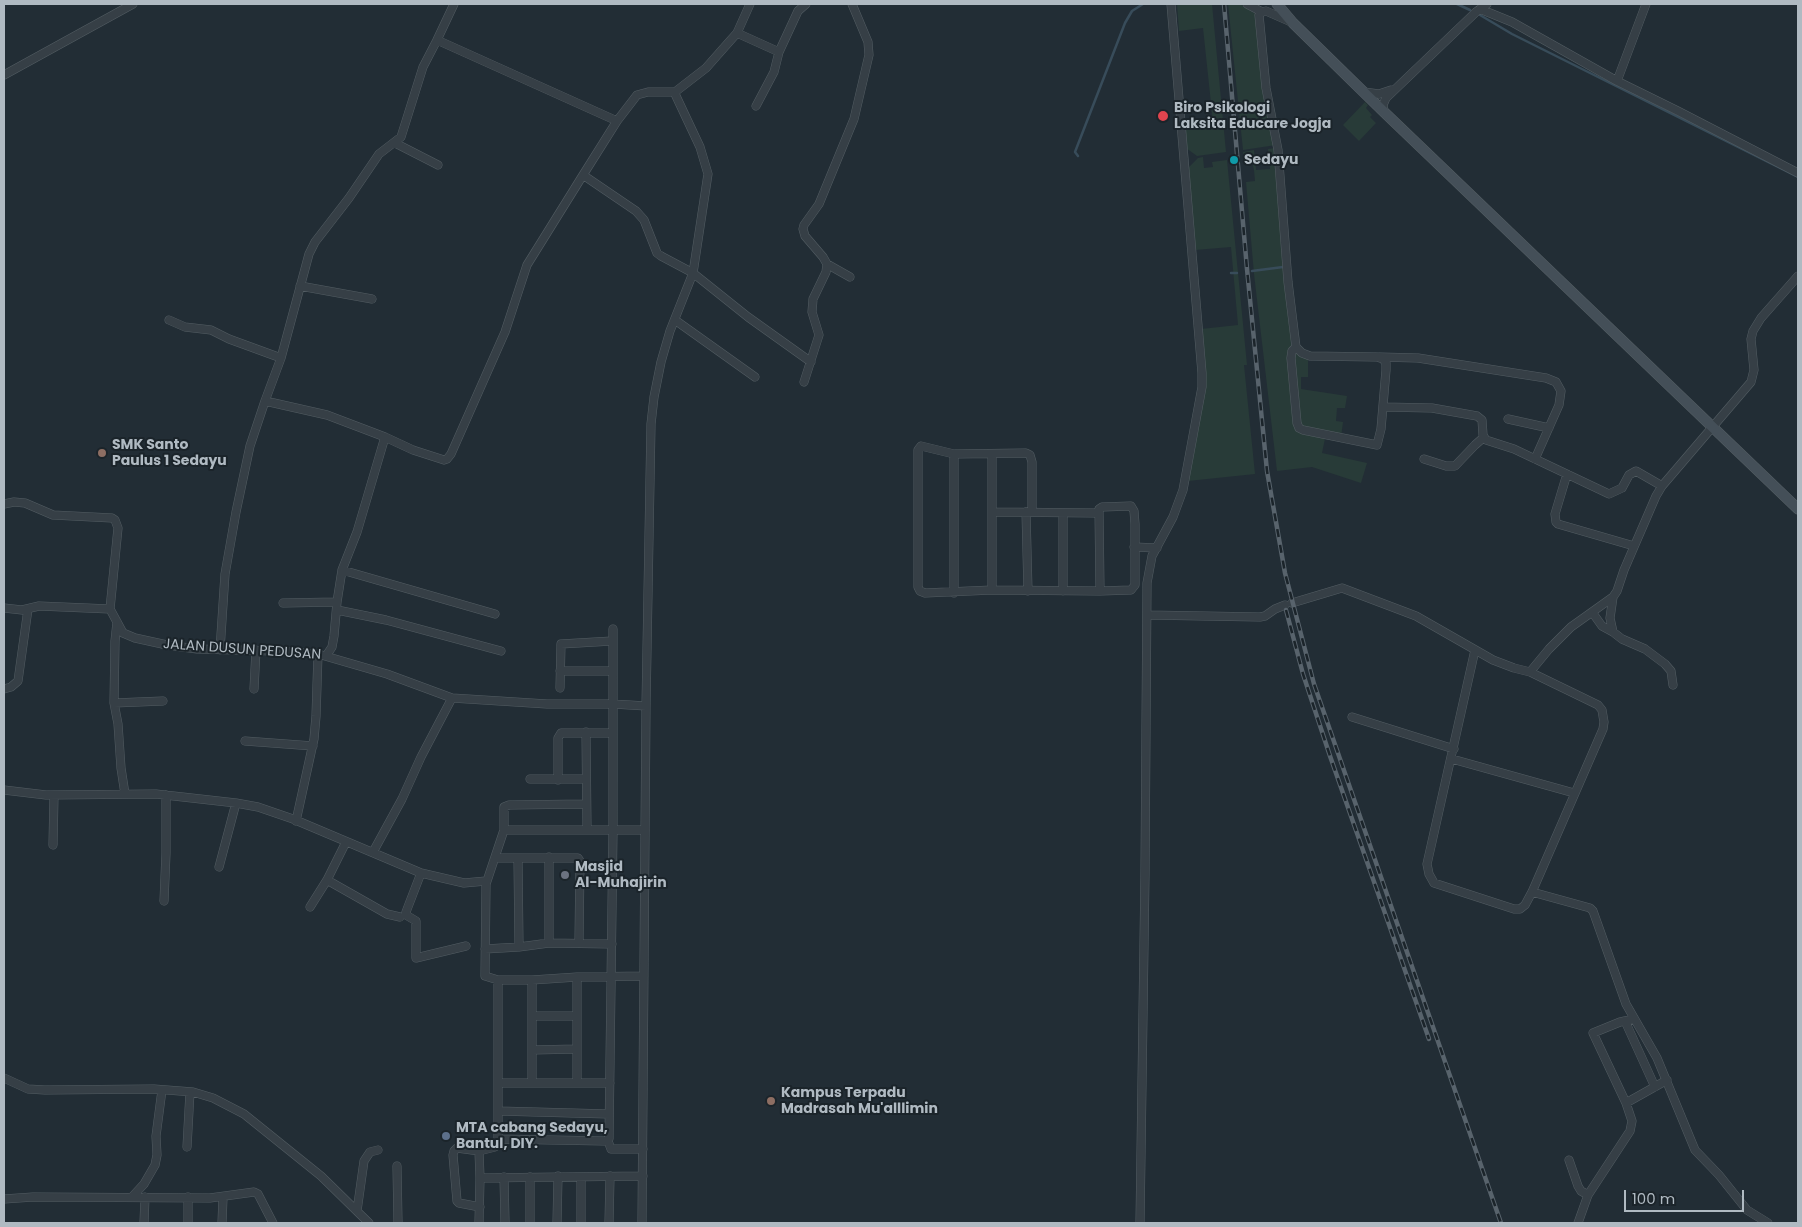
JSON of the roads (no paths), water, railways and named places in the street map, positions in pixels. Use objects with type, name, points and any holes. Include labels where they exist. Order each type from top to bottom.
[{"type":"street","points":[[4,75],[133,4]]},
{"type":"street","points":[[220,650],[225,574],[250,446],[281,358],[309,254],[320,234],[349,198],[379,154],[384,148],[395,143],[401,137],[423,66],[454,4]]},
{"type":"street","points":[[265,401],[327,415],[413,450],[444,460],[450,457],[504,332],[527,265],[617,121],[634,98],[640,94],[678,89],[706,68],[737,33],[750,4]]},
{"type":"street","points":[[756,106],[774,72],[779,52],[798,10],[806,4]]},
{"type":"street","points":[[850,277],[827,264],[805,236],[803,229],[819,204],[854,119],[867,64],[868,42],[852,4]]},
{"type":"street","points":[[1140,1223],[1147,583],[1150,564],[1173,517],[1183,490],[1202,387],[1171,4]]},
{"type":"street","points":[[1247,4],[1262,12],[1270,12],[1293,23]]},
{"type":"street","points":[[1277,4],[1293,23],[1384,112],[1798,509]]},
{"type":"street","points":[[1617,81],[1646,4]]},
{"type":"street","points":[[1384,112],[1384,102],[1398,87],[1484,6],[1617,81],[1798,173]]},
{"type":"street","points":[[1262,12],[1259,15],[1260,29],[1266,88],[1278,150],[1288,282],[1296,347],[1302,353],[1310,356],[1418,358],[1546,378],[1556,382],[1561,391],[1560,405],[1535,459]]},
{"type":"street","points":[[737,33],[779,52]]},
{"type":"street","points":[[437,40],[617,121]]},
{"type":"street","points":[[1363,91],[1379,94],[1398,87]]},
{"type":"street","points":[[642,1223],[644,830],[652,413],[661,362],[674,320],[693,273],[708,174],[700,147],[676,96],[678,89]]},
{"type":"street","points":[[395,143],[438,165]]},
{"type":"street","points":[[583,175],[636,211],[644,220],[657,253],[693,273],[748,317],[810,361]]},
{"type":"street","points":[[804,382],[819,335],[812,312],[813,299],[826,272],[827,264]]},
{"type":"street","points":[[1530,672],[1560,637],[1613,597],[1651,507],[1662,486],[1751,382],[1754,370],[1750,339],[1756,325],[1798,276]]},
{"type":"street","points":[[300,286],[372,299]]},
{"type":"street","points":[[169,320],[185,326],[211,330],[229,339],[281,358]]},
{"type":"street","points":[[674,320],[755,377]]},
{"type":"street","points":[[1296,347],[1292,351],[1291,358],[1299,428],[1377,445],[1381,429],[1386,364],[1383,359],[1377,357]]},
{"type":"street","points":[[1383,407],[1432,408],[1477,416],[1483,423],[1484,438]]},
{"type":"street","points":[[1508,419],[1549,428]]},
{"type":"street","points":[[296,821],[312,746],[322,655],[332,647],[342,570],[357,532],[385,437]]},
{"type":"street","points":[[1424,459],[1446,466],[1455,466],[1477,442],[1484,438],[1514,449],[1609,494],[1622,488],[1629,475],[1636,471],[1662,486]]},
{"type":"street","points":[[1028,591],[1032,462],[1030,455],[1026,453],[954,454],[921,446],[918,450],[918,588],[922,592],[954,593],[992,590],[1028,591],[1063,591],[1100,591],[1127,591],[1134,588],[1135,564],[1133,508],[1129,506],[1102,506],[1098,512],[1100,591]]},
{"type":"street","points":[[954,454],[954,593]]},
{"type":"street","points":[[992,454],[992,590]]},
{"type":"street","points":[[1567,474],[1555,514],[1556,522],[1634,546]]},
{"type":"street","points":[[4,504],[14,502],[25,503],[53,515],[112,518],[115,520],[118,528],[110,609],[39,606],[28,609],[4,608]]},
{"type":"street","points":[[992,512],[1098,512]]},
{"type":"street","points":[[1063,513],[1063,591]]},
{"type":"street","points":[[1134,547],[1157,548]]},
{"type":"street","points":[[1135,564],[1150,564]]},
{"type":"street","points":[[342,570],[495,614]]},
{"type":"street","points":[[1147,614],[1260,618],[1275,609],[1342,588],[1416,616],[1504,665],[1530,672],[1598,705],[1602,710],[1604,729],[1574,793],[1532,892],[1525,905],[1520,909],[1514,909],[1434,883],[1429,874],[1427,864],[1475,650]]},
{"type":"street","points":[[1613,597],[1610,618],[1613,632]]},
{"type":"street","points":[[283,603],[337,606],[501,651]]},
{"type":"street","points":[[4,689],[11,687],[18,681],[28,609]]},
{"type":"street","name":"JALAN DUSUN PEDUSAN","points":[[110,609],[123,633],[135,638],[167,645],[220,650],[256,650],[322,655],[387,674],[452,698],[547,704],[646,706]]},
{"type":"street","points":[[1592,612],[1602,626],[1622,640],[1645,649],[1665,664],[1671,672],[1673,685]]},
{"type":"street","points":[[118,622],[115,641],[114,703],[125,794]]},
{"type":"street","points":[[612,629],[612,976],[608,1141],[611,1149],[643,1149]]},
{"type":"street","points":[[560,688],[560,646],[562,643],[612,642]]},
{"type":"street","points":[[254,690],[256,650]]},
{"type":"street","points":[[560,671],[612,671]]},
{"type":"street","points":[[373,852],[402,799],[421,757],[452,698]]},
{"type":"street","points":[[114,703],[163,701]]},
{"type":"street","points":[[1352,717],[1454,749]]},
{"type":"street","points":[[558,780],[559,735],[564,732],[613,733]]},
{"type":"street","points":[[586,732],[586,829]]},
{"type":"street","points":[[245,741],[312,746]]},
{"type":"street","points":[[1452,759],[1574,793]]},
{"type":"street","points":[[530,779],[586,780]]},
{"type":"street","points":[[4,790],[27,794],[54,795],[166,795],[236,802],[258,807],[296,821],[421,873],[464,883],[486,881]]},
{"type":"street","points":[[53,846],[54,795]]},
{"type":"street","points":[[164,901],[166,795]]},
{"type":"street","points":[[219,867],[236,802]]},
{"type":"street","points":[[586,804],[508,805],[504,807],[504,830],[486,881],[485,976],[498,980],[532,980],[577,976],[644,976]]},
{"type":"street","points":[[504,830],[644,830]]},
{"type":"street","points":[[310,907],[327,880],[346,842]]},
{"type":"street","points":[[548,943],[549,857]]},
{"type":"street","points":[[495,858],[577,857],[579,860],[579,942]]},
{"type":"street","points":[[518,858],[519,947]]},
{"type":"street","points":[[421,873],[406,914],[416,921],[416,958],[466,946]]},
{"type":"street","points":[[327,880],[387,914],[400,917]]},
{"type":"street","points":[[1532,892],[1590,908],[1593,911],[1626,1004],[1645,1035],[1667,1080],[1695,1150],[1719,1175],[1747,1210],[1768,1223]]},
{"type":"street","points":[[485,949],[548,943],[612,944]]},
{"type":"street","points":[[577,976],[577,1083]]},
{"type":"street","points":[[480,1207],[457,1201],[453,1155],[454,1150],[457,1148],[478,1150],[495,1146],[498,1139],[498,980]]},
{"type":"street","points":[[532,980],[532,1083]]},
{"type":"street","points":[[532,1016],[578,1016]]},
{"type":"street","points":[[1578,1223],[1588,1195],[1630,1131],[1632,1121],[1626,1103],[1593,1033],[1634,1019]]},
{"type":"street","points":[[1624,1021],[1655,1087]]},
{"type":"street","points":[[532,1050],[577,1049]]},
{"type":"street","points":[[4,1078],[14,1084],[45,1090],[162,1090],[190,1092],[213,1098],[244,1114],[321,1176],[369,1223]]},
{"type":"street","points":[[1626,1103],[1667,1080]]},
{"type":"street","points":[[498,1083],[610,1083]]},
{"type":"street","points":[[132,1197],[144,1184],[155,1165],[157,1155],[156,1136],[162,1090]]},
{"type":"street","points":[[187,1147],[190,1092]]},
{"type":"street","points":[[498,1111],[609,1114]]},
{"type":"street","points":[[498,1139],[608,1141]]},
{"type":"street","points":[[357,1211],[364,1161],[370,1152],[378,1150]]},
{"type":"street","points":[[478,1150],[480,1178],[479,1223]]},
{"type":"street","points":[[1569,1160],[1578,1186],[1581,1191],[1588,1195]]},
{"type":"street","points":[[397,1166],[398,1223]]},
{"type":"street","points":[[530,1176],[530,1223]]},
{"type":"street","points":[[557,1223],[558,1176]]},
{"type":"street","points":[[581,1176],[581,1223]]},
{"type":"street","points":[[609,1223],[610,1176]]},
{"type":"street","points":[[480,1178],[643,1176]]},
{"type":"street","points":[[504,1177],[504,1223]]},
{"type":"street","points":[[4,1199],[188,1198],[223,1197],[256,1192],[273,1223]]},
{"type":"street","points":[[144,1223],[145,1197]]},
{"type":"street","points":[[222,1223],[223,1197]]},
{"type":"street","points":[[188,1198],[188,1223]]},
{"type":"waterway","points":[[1078,156],[1075,152],[1125,23],[1132,11],[1143,4]]},
{"type":"waterway","points":[[1457,4],[1470,10]]},
{"type":"waterway","points":[[1480,15],[1512,34],[1798,177]]},
{"type":"waterway","points":[[1252,271],[1283,267]]},
{"type":"waterway","points":[[1231,273],[1237,273]]},
{"type":"railway","points":[[1224,4],[1267,471],[1285,573],[1314,684],[1501,1223]]},
{"type":"railway","points":[[1286,610],[1303,674],[1330,756],[1429,1039]]},
{"type":"place","name":"Biro Psikologi Laksita Educare Jogja","points":[[1163,116]]},
{"type":"place","name":"Sedayu","points":[[1234,160]]},
{"type":"place","name":"SMK Santo Paulus 1 Sedayu","points":[[102,453]]},
{"type":"place","name":"Masjid Al-Muhajirin","points":[[565,875]]},
{"type":"place","name":"Kampus Terpadu Madrasah Mu'alllimin","points":[[771,1101]]},
{"type":"place","name":"MTA cabang Sedayu, Bantul, DIY.","points":[[446,1136]]}]
